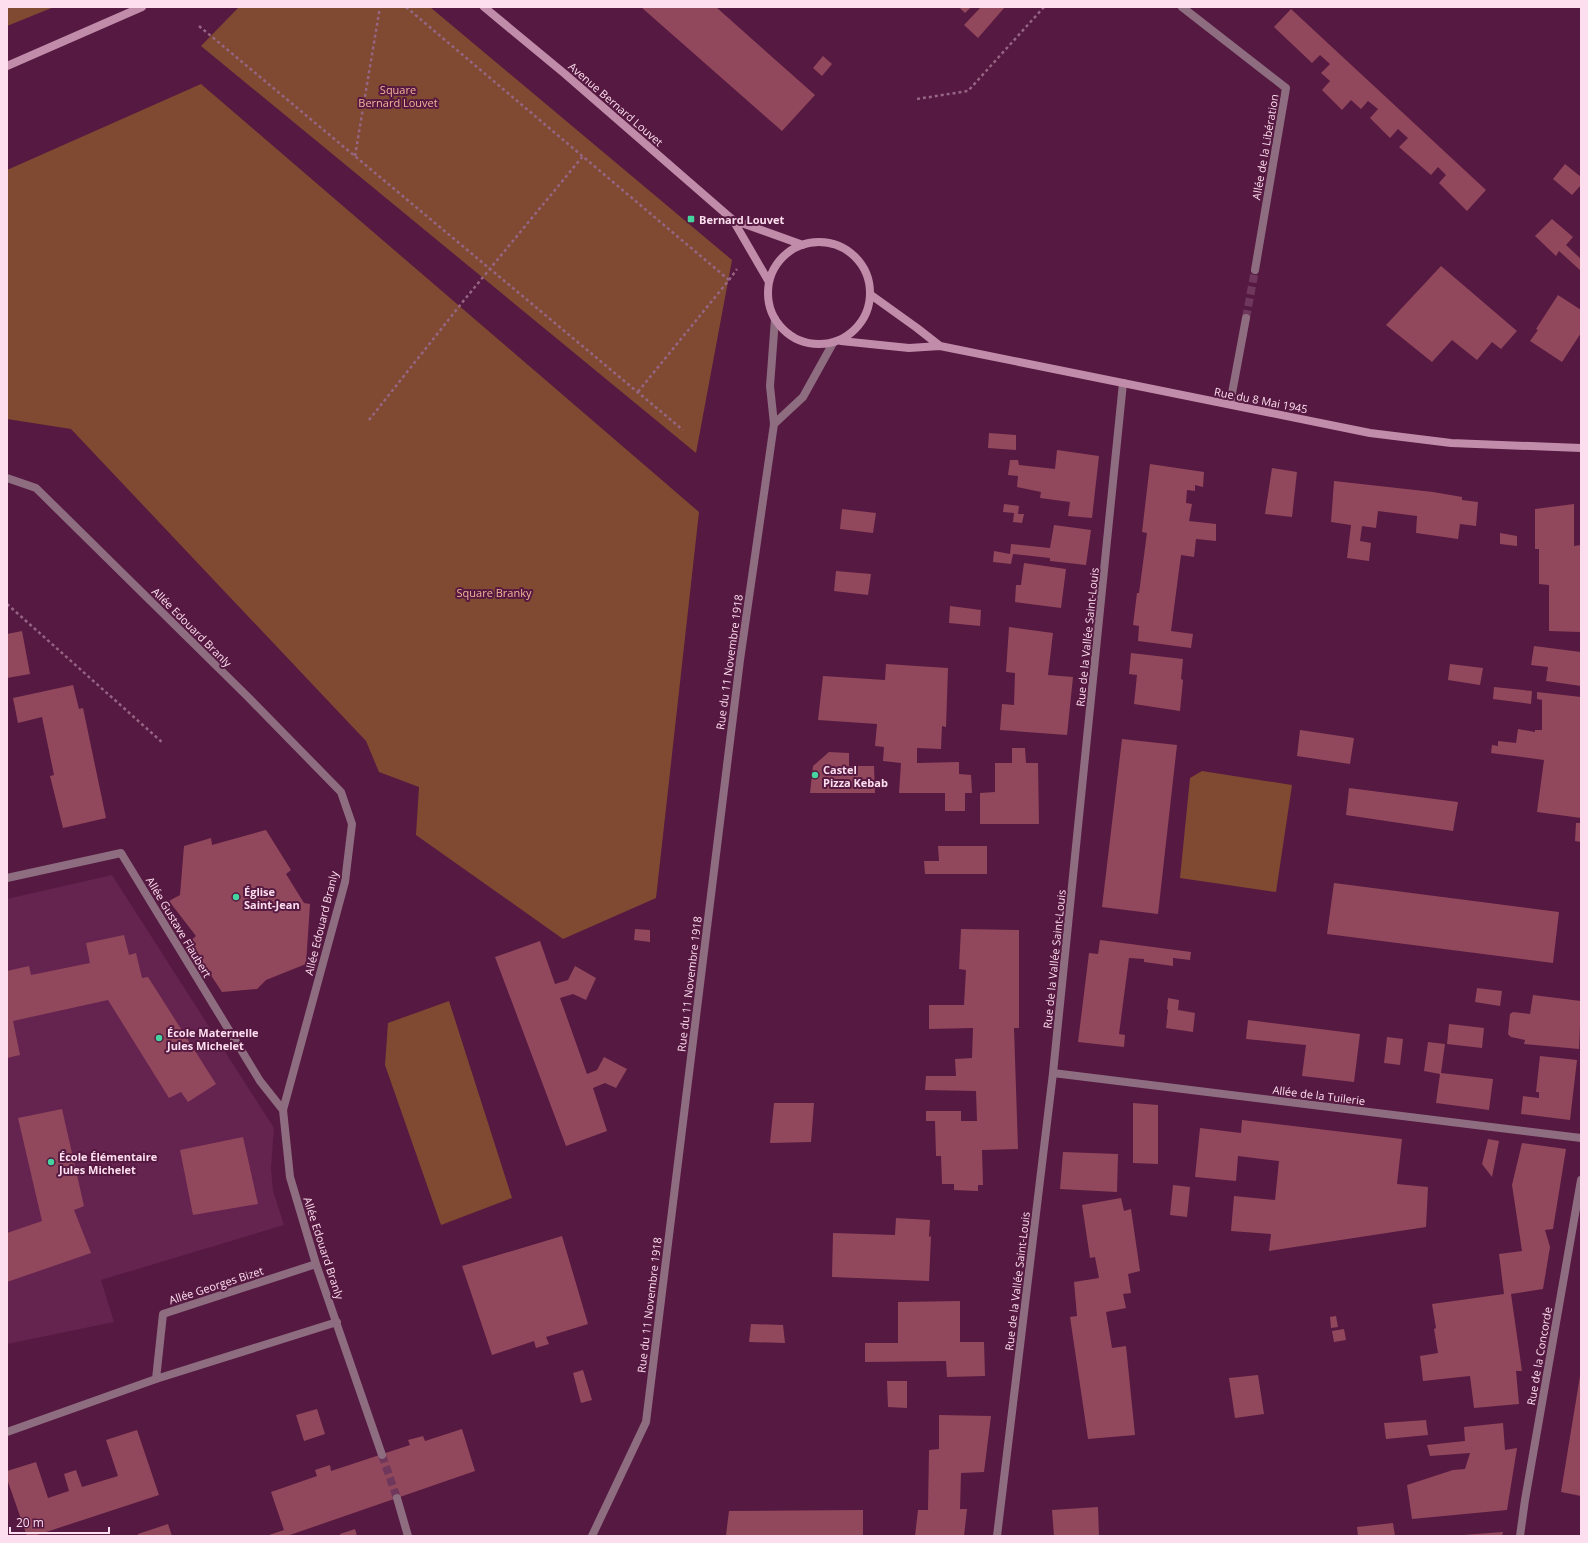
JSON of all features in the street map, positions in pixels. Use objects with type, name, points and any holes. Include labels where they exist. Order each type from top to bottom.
[{"type":"street","points":[[7,66],[142,7]]},
{"type":"street","name":"Avenue Bernard Louvet","points":[[484,7],[565,74],[734,220],[769,282]]},
{"type":"street","name":"Allée de la Libération","points":[[1182,7],[1286,88],[1255,270]]},
{"type":"street","name":"Avenue Bernard Louvet","points":[[734,220],[803,245]]},
{"type":"street","points":[[774,424],[803,397],[837,342],[856,330],[867,314],[871,295],[868,277],[859,261],[845,249],[824,242],[803,245],[788,253],[776,266],[769,282],[768,295],[770,307],[775,319],[790,336],[810,344],[837,342]]},
{"type":"street","name":"Rue du 8 Mai 1945","points":[[871,295],[940,346]]},
{"type":"street","points":[[1230,404],[1246,318]]},
{"type":"street","name":"Rue du 11 Novembre 1918","points":[[592,1536],[646,1422],[740,660],[774,424],[770,386],[775,319]]},
{"type":"street","name":"Rue du 8 Mai 1945","points":[[837,342],[909,348],[940,346],[1370,433],[1451,443],[1581,448]]},
{"type":"street","name":"Rue de la Vallée Saint-Louis","points":[[997,1536],[1054,1073],[1123,383]]},
{"type":"street","name":"Allée Edouard Branly","points":[[7,478],[36,488],[248,697],[341,792],[352,824],[345,882],[283,1110],[290,1177],[316,1264],[382,1455]]},
{"type":"street","name":"Allée Gustave Flaubert","points":[[7,878],[122,853],[260,1081],[283,1110]]},
{"type":"street","name":"Allée de la Tuilerie","points":[[1054,1073],[1581,1138]]},
{"type":"street","name":"Rue de la Concorde","points":[[1520,1536],[1581,1180]]},
{"type":"street","name":"Allée Georges Bizet","points":[[156,1379],[163,1314],[316,1264]]},
{"type":"street","points":[[7,1432],[156,1379],[337,1322]]},
{"type":"street","points":[[397,1498],[408,1536]]},
{"type":"path","points":[[355,157],[380,7]]},
{"type":"path","points":[[406,7],[729,280]]},
{"type":"path","points":[[916,99],[968,91],[1044,7]]},
{"type":"path","points":[[199,26],[683,430]]},
{"type":"path","points":[[370,420],[490,268],[583,156]]},
{"type":"path","points":[[637,393],[738,267]]},
{"type":"path","points":[[7,604],[163,743]]},
{"type":"shaded area","points":[[112,875],[274,1128],[271,1168],[273,1191],[284,1225],[101,1280],[114,1322],[7,1344],[7,899]]},
{"type":"green space","points":[[7,7],[54,7],[7,26]]},
{"type":"green space","name":"Square Bernard Louvet","points":[[239,7],[430,7],[732,260],[696,453],[201,46]]},
{"type":"green space","name":"Square Branky","points":[[201,84],[699,512],[656,898],[563,939],[416,835],[419,787],[379,772],[366,741],[71,429],[7,419],[7,170]]},
{"type":"green space","points":[[1202,771],[1292,785],[1276,892],[1180,878],[1190,778]]},
{"type":"green space","points":[[449,1001],[512,1198],[441,1225],[385,1065],[388,1023]]},
{"type":"building","points":[[641,7],[716,7],[815,95],[782,131]]},
{"type":"building","points":[[959,7],[971,7],[965,13]]},
{"type":"building","points":[[981,7],[1005,7],[978,38],[964,25]]},
{"type":"building","points":[[1291,9],[1486,190],[1467,211],[1439,183],[1446,175],[1438,167],[1431,175],[1399,147],[1408,138],[1398,129],[1390,138],[1370,118],[1378,109],[1368,101],[1361,109],[1351,100],[1342,110],[1322,90],[1330,81],[1321,73],[1330,64],[1320,55],[1312,63],[1274,27]]},
{"type":"building","points":[[823,56],[832,64],[822,76],[813,68]]},
{"type":"building","points":[[1565,164],[1581,177],[1581,185],[1572,195],[1553,179]]},
{"type":"building","points":[[1552,219],[1573,237],[1566,245],[1581,259],[1581,271],[1559,251],[1556,256],[1535,236]]},
{"type":"building","points":[[1441,266],[1517,331],[1501,349],[1492,342],[1477,360],[1452,340],[1432,362],[1386,325]]},
{"type":"building","points":[[1558,295],[1581,310],[1581,333],[1562,362],[1530,341]]},
{"type":"building","points":[[989,433],[1016,435],[1016,450],[988,448]]},
{"type":"building","points":[[1057,450],[1099,456],[1092,518],[1068,516],[1070,502],[1040,498],[1041,492],[1017,487],[1018,476],[1008,475],[1010,460],[1018,460],[1019,465],[1055,469]]},
{"type":"building","points":[[1150,464],[1204,472],[1203,487],[1195,485],[1195,491],[1187,490],[1186,503],[1192,504],[1189,521],[1216,524],[1216,541],[1196,539],[1194,557],[1181,555],[1171,631],[1193,634],[1191,648],[1138,641],[1139,626],[1133,625],[1147,533],[1142,532]]},
{"type":"building","points":[[1272,468],[1297,472],[1292,517],[1265,514]]},
{"type":"building","points":[[1334,481],[1433,492],[1462,497],[1462,500],[1478,502],[1476,526],[1460,524],[1458,539],[1416,533],[1417,516],[1378,511],[1376,528],[1362,526],[1360,541],[1371,543],[1369,561],[1347,558],[1351,525],[1331,522]]},
{"type":"building","points":[[1004,504],[1019,506],[1018,514],[1024,514],[1022,523],[1013,522],[1014,513],[1003,512]]},
{"type":"building","points":[[1574,504],[1574,546],[1581,545],[1581,632],[1549,631],[1549,585],[1539,584],[1539,549],[1535,549],[1535,509]]},
{"type":"building","points":[[842,509],[876,513],[873,533],[840,529]]},
{"type":"building","points":[[1054,525],[1091,530],[1086,565],[1050,561],[1050,558],[1013,554],[1011,564],[993,562],[994,551],[1010,554],[1011,544],[1050,548]]},
{"type":"building","points":[[1500,533],[1517,536],[1517,546],[1500,544]]},
{"type":"building","points":[[1024,563],[1066,569],[1061,608],[1015,602],[1016,585],[1021,585]]},
{"type":"building","points":[[836,571],[871,574],[868,595],[834,591]]},
{"type":"building","points":[[950,606],[981,610],[980,626],[949,623]]},
{"type":"building","points":[[1009,627],[1053,633],[1048,675],[1073,677],[1067,735],[1000,730],[1002,704],[1014,705],[1015,673],[1006,672]]},
{"type":"building","points":[[22,631],[30,674],[7,678],[7,634]]},
{"type":"building","points":[[1534,646],[1581,652],[1581,686],[1546,681],[1548,667],[1531,665]]},
{"type":"building","points":[[1131,653],[1183,659],[1181,679],[1183,680],[1180,711],[1134,704],[1137,675],[1129,674]]},
{"type":"building","points":[[886,664],[948,668],[946,727],[942,726],[941,749],[917,748],[917,763],[959,762],[959,774],[971,775],[972,793],[965,793],[965,811],[945,811],[945,793],[899,793],[901,763],[883,761],[884,747],[875,746],[877,724],[818,720],[823,676],[885,680]]},
{"type":"building","points":[[1450,664],[1483,668],[1480,685],[1448,680]]},
{"type":"building","points":[[73,685],[79,709],[83,708],[106,818],[63,828],[50,776],[54,775],[42,717],[18,723],[13,698]]},
{"type":"building","points":[[1494,687],[1532,691],[1531,704],[1493,699]]},
{"type":"building","points":[[1537,692],[1581,697],[1581,818],[1537,812],[1544,760],[1491,753],[1492,745],[1498,746],[1498,741],[1516,743],[1518,729],[1535,732],[1535,730],[1542,730],[1542,700],[1537,699]]},
{"type":"building","points":[[1300,730],[1354,738],[1350,764],[1297,756]]},
{"type":"building","points":[[1122,739],[1177,745],[1158,914],[1102,907]]},
{"type":"building","points":[[1012,748],[1025,748],[1026,763],[1038,763],[1039,824],[980,824],[980,793],[995,792],[995,763],[1012,763]]},
{"type":"building","points":[[829,752],[849,753],[849,766],[874,766],[875,793],[810,793],[813,766]]},
{"type":"building","points":[[1349,788],[1458,802],[1453,831],[1346,815]]},
{"type":"building","points":[[1576,823],[1581,823],[1581,842],[1575,841]]},
{"type":"building","points":[[266,830],[291,870],[286,874],[304,903],[310,904],[306,964],[266,980],[257,989],[222,992],[189,942],[196,936],[169,901],[180,895],[184,846],[211,838],[212,845]]},
{"type":"building","points":[[938,846],[987,846],[987,874],[925,874],[924,861],[939,861]]},
{"type":"building","points":[[1334,883],[1559,912],[1553,963],[1327,934]]},
{"type":"building","points":[[635,929],[650,930],[650,942],[634,940]]},
{"type":"building","points":[[961,929],[1019,930],[1019,1028],[1014,1028],[1018,1149],[982,1150],[983,1185],[978,1185],[978,1191],[954,1190],[954,1184],[942,1184],[941,1156],[936,1156],[935,1121],[926,1121],[926,1111],[961,1111],[961,1121],[977,1121],[976,1091],[925,1090],[926,1076],[956,1076],[955,1059],[972,1058],[973,1028],[929,1029],[929,1005],[964,1005],[966,970],[959,969]]},
{"type":"building","name":"École Maternelle Jules Michelet","points":[[124,935],[129,955],[136,953],[142,978],[148,977],[216,1084],[188,1102],[181,1092],[169,1098],[108,1000],[13,1021],[20,1055],[7,1058],[7,971],[29,966],[31,975],[90,963],[86,943]]},
{"type":"building","points":[[1100,940],[1191,952],[1190,960],[1173,958],[1173,966],[1144,962],[1144,959],[1129,958],[1119,1034],[1125,1035],[1124,1047],[1078,1042],[1089,953],[1098,954]]},
{"type":"building","points":[[540,941],[555,984],[568,980],[575,966],[596,978],[586,1000],[573,994],[560,998],[587,1074],[597,1070],[604,1057],[627,1069],[616,1088],[605,1083],[593,1088],[607,1131],[566,1146],[495,957]]},
{"type":"building","points":[[1477,988],[1502,991],[1500,1006],[1475,1002]]},
{"type":"building","points":[[1533,995],[1581,1001],[1579,1049],[1524,1044],[1525,1040],[1511,1037],[1508,1034],[1510,1014],[1513,1012],[1530,1014]]},
{"type":"building","points":[[1168,998],[1179,1000],[1178,1010],[1195,1013],[1193,1032],[1166,1028]]},
{"type":"building","points":[[1248,1020],[1360,1034],[1354,1082],[1302,1076],[1306,1045],[1246,1039]]},
{"type":"building","points":[[1449,1024],[1484,1028],[1482,1048],[1447,1044]]},
{"type":"building","points":[[1387,1037],[1403,1039],[1400,1065],[1384,1063]]},
{"type":"building","points":[[1428,1042],[1445,1044],[1441,1073],[1493,1079],[1489,1110],[1436,1103],[1440,1074],[1424,1071]]},
{"type":"building","points":[[1540,1056],[1577,1060],[1570,1120],[1521,1114],[1523,1096],[1539,1098],[1539,1092],[1536,1092]]},
{"type":"building","points":[[774,1103],[814,1103],[811,1142],[770,1143]]},
{"type":"building","points":[[1133,1103],[1158,1105],[1158,1164],[1133,1163]]},
{"type":"building","name":"École Élémentaire Jules Michelet","points":[[62,1109],[84,1206],[74,1210],[91,1253],[7,1282],[7,1233],[42,1221],[18,1118]]},
{"type":"building","points":[[1242,1120],[1402,1139],[1397,1184],[1428,1187],[1426,1227],[1269,1251],[1271,1234],[1231,1231],[1234,1196],[1275,1200],[1279,1161],[1238,1156],[1236,1181],[1195,1177],[1200,1128],[1241,1133]]},
{"type":"building","name":"École Élémentaire Jules Michelet","points":[[243,1137],[258,1204],[193,1215],[180,1150]]},
{"type":"building","points":[[1488,1139],[1499,1141],[1492,1177],[1482,1164]]},
{"type":"building","points":[[1522,1143],[1566,1149],[1553,1229],[1545,1230],[1550,1247],[1543,1289],[1511,1294],[1522,1371],[1516,1371],[1519,1404],[1474,1408],[1470,1376],[1423,1381],[1420,1356],[1438,1353],[1432,1304],[1504,1294],[1499,1254],[1522,1251],[1512,1185]]},
{"type":"building","points":[[1063,1152],[1118,1154],[1117,1192],[1060,1189]]},
{"type":"building","points":[[1173,1185],[1190,1187],[1187,1217],[1170,1215]]},
{"type":"building","points":[[1121,1198],[1124,1211],[1131,1209],[1140,1271],[1128,1274],[1131,1293],[1123,1294],[1126,1308],[1106,1312],[1112,1348],[1126,1346],[1135,1435],[1088,1439],[1070,1317],[1077,1316],[1074,1282],[1099,1278],[1095,1257],[1090,1258],[1082,1205]]},
{"type":"building","points":[[896,1218],[930,1220],[929,1237],[931,1236],[929,1281],[832,1277],[833,1233],[895,1235]]},
{"type":"building","points":[[562,1236],[588,1324],[546,1337],[549,1344],[536,1348],[534,1341],[492,1355],[462,1266]]},
{"type":"building","points":[[960,1301],[960,1342],[984,1342],[985,1376],[947,1377],[946,1361],[865,1362],[865,1343],[898,1343],[898,1302]]},
{"type":"building","points":[[1336,1316],[1338,1327],[1331,1328],[1330,1317]]},
{"type":"building","points":[[751,1324],[783,1325],[785,1343],[749,1342]]},
{"type":"building","points":[[1344,1329],[1346,1340],[1334,1342],[1332,1331]]},
{"type":"building","points":[[583,1370],[592,1400],[581,1403],[573,1373]]},
{"type":"building","points":[[1258,1375],[1264,1414],[1235,1418],[1229,1378]]},
{"type":"building","points":[[1581,1376],[1581,1496],[1561,1492]]},
{"type":"building","points":[[887,1381],[907,1381],[907,1408],[888,1407]]},
{"type":"building","points":[[317,1409],[325,1434],[304,1441],[296,1415]]},
{"type":"building","points":[[939,1415],[991,1416],[984,1472],[961,1473],[960,1509],[967,1509],[964,1536],[915,1536],[918,1510],[928,1510],[929,1450],[939,1449]]},
{"type":"building","points":[[1426,1420],[1428,1435],[1386,1439],[1384,1423]]},
{"type":"building","points":[[1503,1423],[1505,1450],[1517,1448],[1507,1510],[1412,1519],[1407,1485],[1453,1470],[1465,1469],[1470,1453],[1430,1456],[1427,1445],[1465,1441],[1464,1427]]},
{"type":"building","points":[[462,1429],[475,1471],[287,1536],[266,1536],[284,1530],[271,1492],[317,1476],[315,1470],[330,1465],[331,1471],[410,1445],[408,1440],[423,1436],[425,1441]]},
{"type":"building","points":[[137,1430],[159,1495],[34,1536],[27,1536],[7,1479],[7,1471],[36,1462],[48,1498],[69,1491],[64,1474],[76,1470],[82,1487],[118,1476],[106,1440]]},
{"type":"building","points":[[1098,1507],[1099,1536],[1054,1536],[1052,1510]]},
{"type":"building","points":[[863,1510],[863,1536],[726,1535],[729,1511]]},
{"type":"building","points":[[1393,1523],[1395,1536],[1358,1536],[1357,1527]]},
{"type":"building","points":[[168,1524],[172,1536],[138,1536],[138,1534]]},
{"type":"building","points":[[355,1529],[357,1536],[340,1536],[340,1534]]},
{"type":"building","points":[[1503,1532],[1502,1536],[1463,1536],[1463,1535]]},
{"type":"tunnel","points":[[1246,318],[1255,270]]},
{"type":"tunnel","points":[[382,1455],[397,1498]]},
{"type":"place","name":"Bernard Louvet","points":[[691,219]]},
{"type":"place","name":"Castel Pizza Kebab","points":[[815,775]]},
{"type":"place","name":"Église Saint-Jean","points":[[236,897]]},
{"type":"place","name":"École Maternelle Jules Michelet","points":[[159,1038]]},
{"type":"place","name":"École Élémentaire Jules Michelet","points":[[51,1162]]}]
